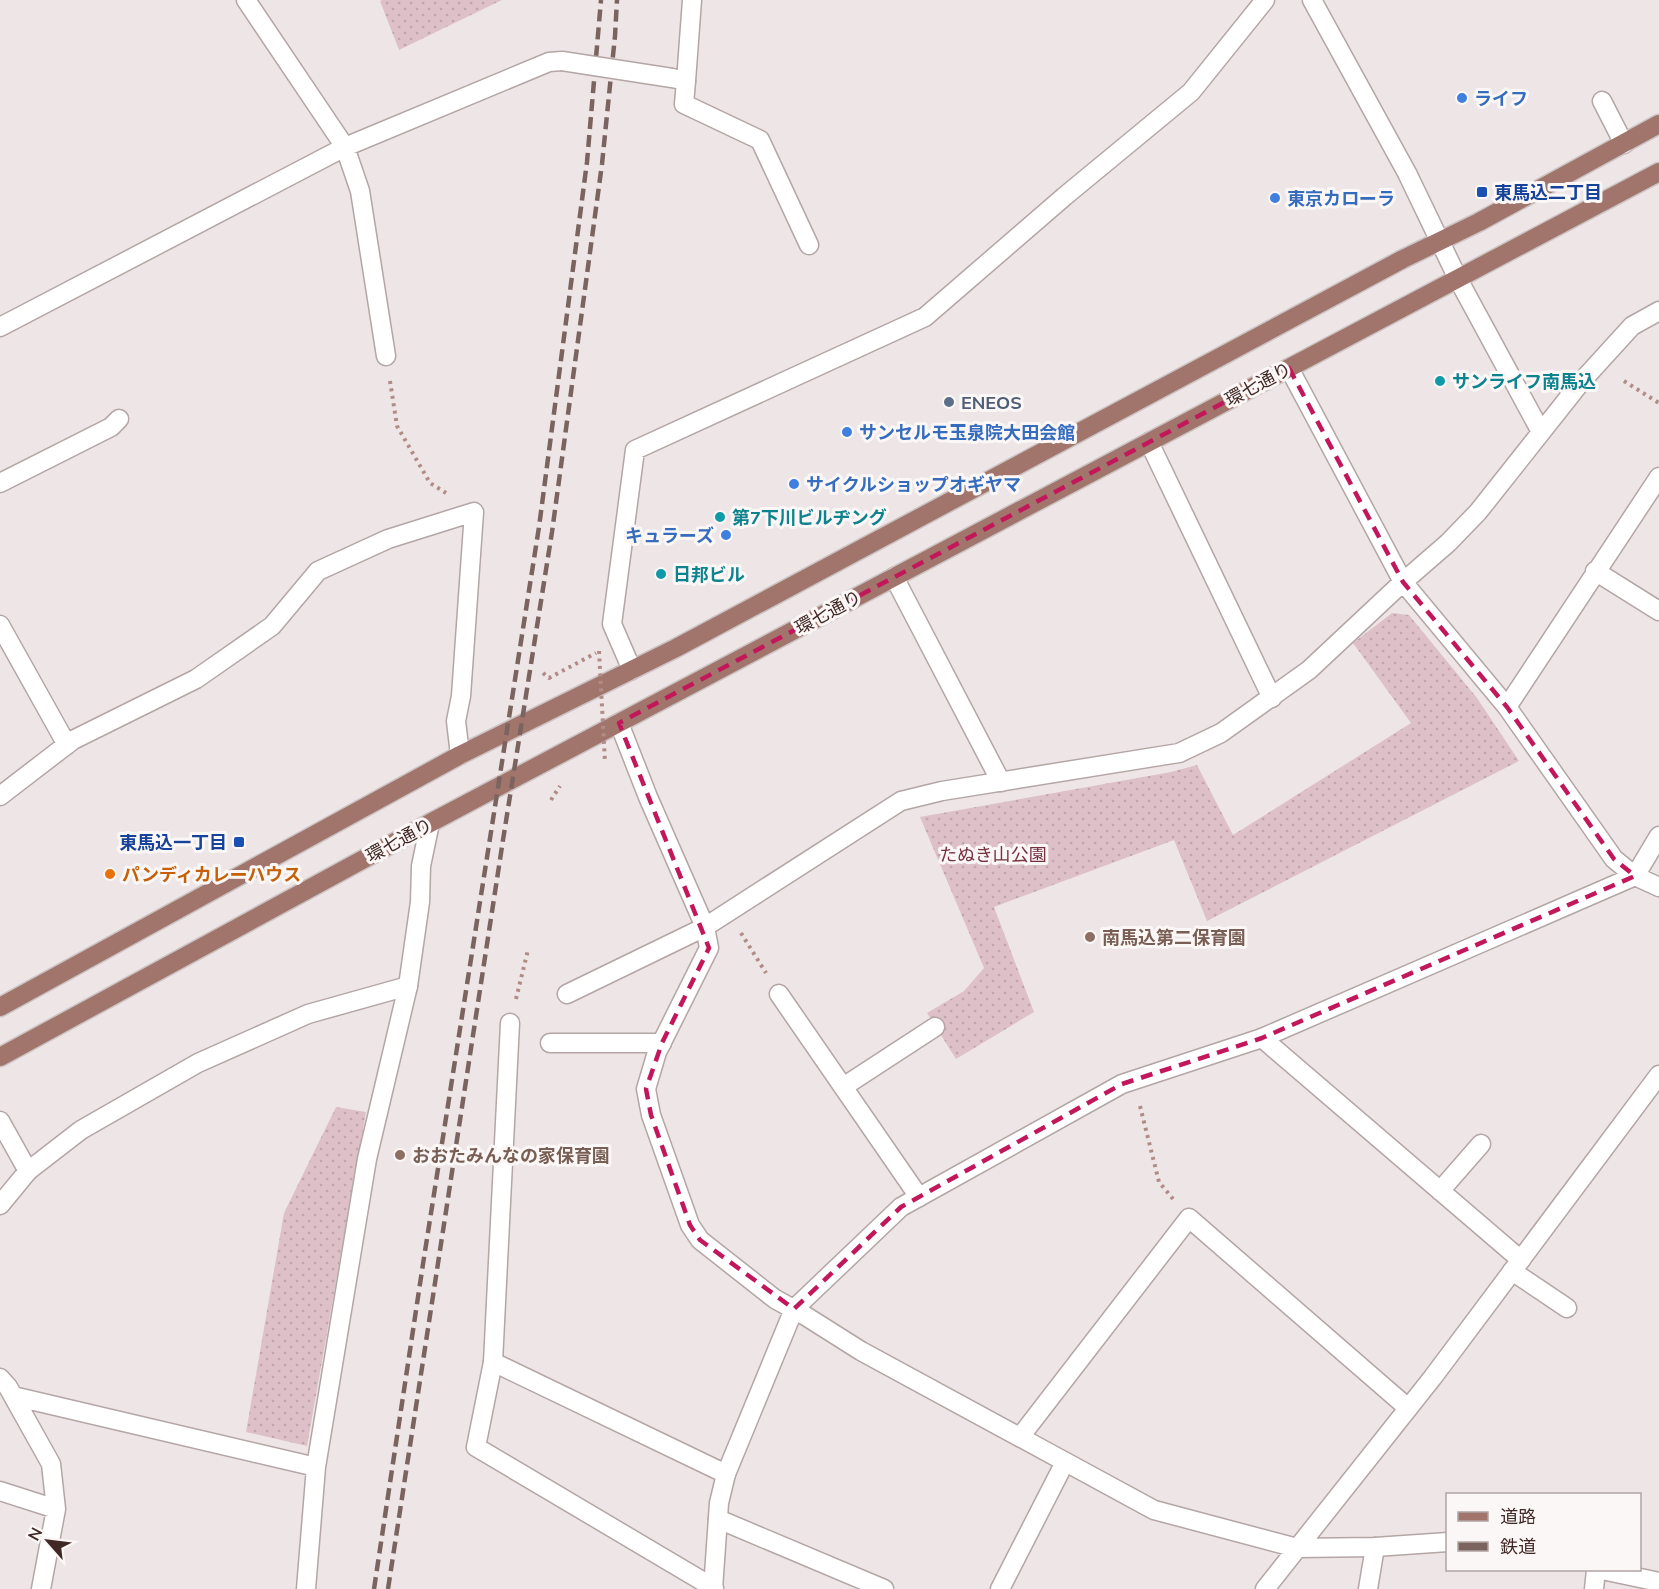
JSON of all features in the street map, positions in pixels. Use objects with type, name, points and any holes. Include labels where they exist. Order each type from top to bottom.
[{"type":"main road","points":[[0,1007],[460,755],[632,670],[1659,124]]},
{"type":"main road","name":"環七通り","points":[[0,1057],[430,823],[1659,172]]},
{"type":"street","points":[[246,0],[345,147],[360,191],[386,356]]},
{"type":"street","points":[[692,0],[679,80],[684,104],[760,140],[809,245]]},
{"type":"street","points":[[632,670],[612,624],[635,450],[926,317],[1065,196],[1191,93],[1265,0]]},
{"type":"street","points":[[1312,0],[1407,173],[1458,279],[1541,432]]},
{"type":"street","points":[[0,327],[345,147],[549,62],[562,61],[679,80]]},
{"type":"street","points":[[1602,101],[1624,144]]},
{"type":"street","points":[[567,994],[705,927],[901,801],[942,791],[1179,753],[1221,733],[1309,670],[1448,543],[1478,512],[1581,382],[1632,326],[1659,311]]},
{"type":"street","points":[[1289,368],[1403,582],[1507,707],[1614,859],[1635,876],[1659,887]]},
{"type":"street","points":[[0,483],[111,427],[119,419]]},
{"type":"street","points":[[1149,442],[1272,698]]},
{"type":"street","points":[[1507,707],[1659,477]]},
{"type":"street","points":[[0,796],[67,745],[196,679],[272,626],[318,571],[388,539],[474,512],[461,696],[456,721],[460,755]]},
{"type":"street","points":[[1595,571],[1659,611]]},
{"type":"street","points":[[894,577],[1001,782]]},
{"type":"street","points":[[0,625],[67,745]]},
{"type":"street","points":[[619,723],[648,797],[705,927],[709,948],[657,1052],[646,1089],[651,1115],[690,1225],[700,1240],[775,1299],[861,1351],[1154,1510],[1297,1548],[1375,1547],[1446,1542]]},
{"type":"street","points":[[306,1589],[316,1467],[367,1159],[408,986],[420,902],[420,866],[430,823]]},
{"type":"street","points":[[510,1023],[493,1362],[476,1447],[714,1588],[719,1503],[726,1474],[794,1309],[901,1208],[1122,1084],[1262,1038],[1635,876],[1659,836]]},
{"type":"street","points":[[0,1205],[28,1170],[81,1130],[198,1063],[308,1014],[408,986]]},
{"type":"street","points":[[779,994],[919,1197]]},
{"type":"street","points":[[843,1087],[935,1027]]},
{"type":"street","points":[[1262,1038],[1440,1191],[1517,1265],[1567,1308]]},
{"type":"street","points":[[550,1043],[662,1043]]},
{"type":"street","points":[[1265,1589],[1408,1408],[1657,1080]]},
{"type":"street","points":[[0,1121],[28,1170]]},
{"type":"street","points":[[1440,1191],[1481,1144]]},
{"type":"street","points":[[1020,1437],[1189,1218],[1408,1408]]},
{"type":"street","points":[[493,1362],[726,1474]]},
{"type":"street","points":[[0,1378],[13,1396],[51,1464],[56,1509],[41,1589]]},
{"type":"street","points":[[13,1396],[316,1467]]},
{"type":"street","points":[[1000,1589],[1065,1462]]},
{"type":"street","points":[[0,1491],[56,1509]]},
{"type":"street","points":[[718,1520],[885,1589]]},
{"type":"street","points":[[1368,1589],[1375,1547]]},
{"type":"street","points":[[1594,1589],[1596,1571]]},
{"type":"street","points":[[1611,1571],[1659,1582]]},
{"type":"path","points":[[386,356],[397,426],[430,483],[474,512]]},
{"type":"path","points":[[1624,381],[1659,404]]},
{"type":"path","points":[[543,673],[549,678],[599,651],[605,762]]},
{"type":"path","points":[[552,800],[561,784]]},
{"type":"path","points":[[728,912],[779,994]]},
{"type":"path","points":[[510,1023],[528,950]]},
{"type":"path","points":[[1134,1080],[1159,1182],[1189,1218]]},
{"type":"highlighted area","points":[[1289,368],[1403,582],[1507,707],[1614,859],[1635,876],[1262,1038],[1122,1084],[901,1207],[794,1309],[700,1240],[690,1225],[651,1115],[646,1089],[662,1043],[709,948],[619,723]]},
{"type":"green space","points":[[502,0],[399,50],[380,1]]},
{"type":"green space","name":"たぬき山公園","points":[[1392,613],[1409,615],[1477,698],[1519,761],[1207,921],[1174,840],[994,907],[1034,1012],[956,1059],[927,1013],[964,991],[984,968],[920,817],[1171,772],[1197,765],[1233,835],[1411,723],[1353,643]]},
{"type":"green space","points":[[336,1107],[366,1112],[307,1446],[246,1432],[284,1213]]},
{"type":"railway","points":[[374,1589],[539,527],[587,162],[601,0]]},
{"type":"railway","points":[[388,1589],[552,532],[602,164],[617,0]]},
{"type":"place","name":"ライフ","points":[[1462,98]]},
{"type":"place","name":"東馬込二丁目","points":[[1482,192]]},
{"type":"place","name":"東京カローラ","points":[[1275,198]]},
{"type":"place","name":"サンライフ南馬込","points":[[1440,381]]},
{"type":"place","name":"ENEOS","points":[[949,402]]},
{"type":"place","name":"サンセルモ玉泉院大田会館","points":[[847,432]]},
{"type":"place","name":"サイクルショップオギヤマ","points":[[794,484]]},
{"type":"place","name":"第7下川ビルヂング","points":[[720,517]]},
{"type":"place","name":"キュラーズ","points":[[726,535]]},
{"type":"place","name":"日邦ビル","points":[[661,574]]},
{"type":"place","name":"東馬込一丁目","points":[[239,842]]},
{"type":"place","name":"パンディカレーハウス","points":[[110,874]]},
{"type":"place","name":"南馬込第二保育園","points":[[1090,937]]},
{"type":"place","name":"おおたみんなの家保育園","points":[[400,1155]]}]
